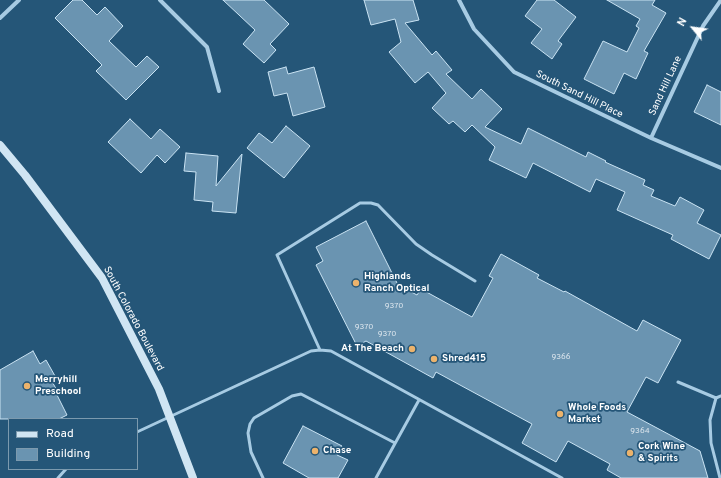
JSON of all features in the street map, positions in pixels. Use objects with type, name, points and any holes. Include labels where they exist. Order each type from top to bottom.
[{"type":"main road","name":"South Colorado Boulevard","points":[[0,145],[25,174],[102,278],[159,389],[194,478]]},
{"type":"street","points":[[0,18],[19,0]]},
{"type":"street","points":[[160,0],[207,47],[219,91]]},
{"type":"street","name":"South Sand Hill Place","points":[[459,0],[474,30],[514,72],[651,138],[721,168]]},
{"type":"street","name":"Sand Hill Lane","points":[[651,138],[703,26],[721,0]]},
{"type":"lane","points":[[320,350],[277,255],[360,202],[378,205],[416,244],[475,281]]},
{"type":"lane","points":[[138,432],[311,351],[331,351],[562,478]]},
{"type":"lane","points":[[678,382],[716,398],[721,396]]},
{"type":"lane","points":[[263,478],[251,452],[248,433],[250,424],[254,418],[292,396],[301,394],[395,443]]},
{"type":"lane","points":[[716,398],[710,420],[710,435],[720,478]]},
{"type":"lane","points":[[376,478],[419,400]]},
{"type":"lane","points":[[58,478],[65,470]]},
{"type":"building","points":[[73,0],[82,0],[97,15],[105,7],[123,26],[109,41],[136,67],[147,56],[159,67],[126,100],[96,71],[102,65],[55,18]]},
{"type":"building","points":[[223,0],[264,0],[289,24],[270,44],[276,50],[264,63],[243,44],[255,30]]},
{"type":"building","points":[[364,0],[413,0],[419,20],[405,23],[432,55],[436,51],[452,70],[446,74],[472,99],[481,89],[502,109],[485,127],[521,144],[528,128],[586,157],[588,152],[606,161],[605,162],[645,180],[643,185],[654,190],[651,196],[675,206],[680,197],[704,210],[697,223],[721,235],[709,259],[671,239],[673,235],[617,210],[625,192],[596,179],[590,192],[533,163],[526,178],[489,160],[495,147],[472,125],[465,132],[453,121],[449,124],[432,108],[446,93],[428,72],[415,83],[389,52],[401,42],[395,19],[371,25]]},
{"type":"building","points":[[537,0],[554,0],[576,17],[558,41],[562,44],[552,59],[531,43],[542,29],[525,16]]},
{"type":"building","points":[[607,0],[655,0],[652,5],[666,13],[644,51],[648,53],[636,79],[624,73],[614,94],[584,79],[603,41],[627,52],[639,28],[636,26],[640,19]]},
{"type":"building","points":[[286,67],[288,74],[314,67],[325,107],[293,116],[287,93],[274,96],[268,72]]},
{"type":"building","points":[[707,85],[721,92],[721,125],[694,112]]},
{"type":"building","points":[[130,119],[151,139],[160,129],[180,147],[165,163],[157,155],[141,173],[108,142]]},
{"type":"building","points":[[286,126],[310,146],[284,178],[247,148],[259,133],[272,143]]},
{"type":"building","points":[[186,153],[218,156],[216,186],[242,154],[236,213],[212,211],[213,202],[194,200],[196,172],[184,171]]},
{"type":"building","points":[[366,221],[398,285],[417,295],[421,289],[472,317],[493,278],[489,276],[501,254],[539,275],[537,278],[564,292],[565,291],[637,331],[643,320],[681,340],[658,383],[646,377],[627,412],[700,451],[708,478],[621,478],[607,470],[610,464],[568,441],[556,462],[522,443],[532,424],[436,372],[433,378],[366,341],[357,346],[316,265],[323,261],[316,247]]},
{"type":"building","name":"Merryhill Preschool","points":[[33,351],[40,364],[46,360],[55,376],[50,378],[59,394],[57,395],[67,415],[61,418],[0,419],[0,370]]},
{"type":"building","name":"Chase","points":[[303,426],[342,446],[337,455],[348,460],[338,478],[309,478],[283,463]]},
{"type":"place","name":"Highlands Ranch Optical","points":[[356,283]]},
{"type":"place","name":"At The Beach","points":[[412,349]]},
{"type":"place","name":"Shred415","points":[[434,359]]},
{"type":"place","name":"Merryhill Preschool","points":[[27,386]]},
{"type":"place","name":"Whole Foods Market","points":[[560,414]]},
{"type":"place","name":"Chase","points":[[315,451]]},
{"type":"place","name":"Cork Wine & Spirits","points":[[630,453]]}]
